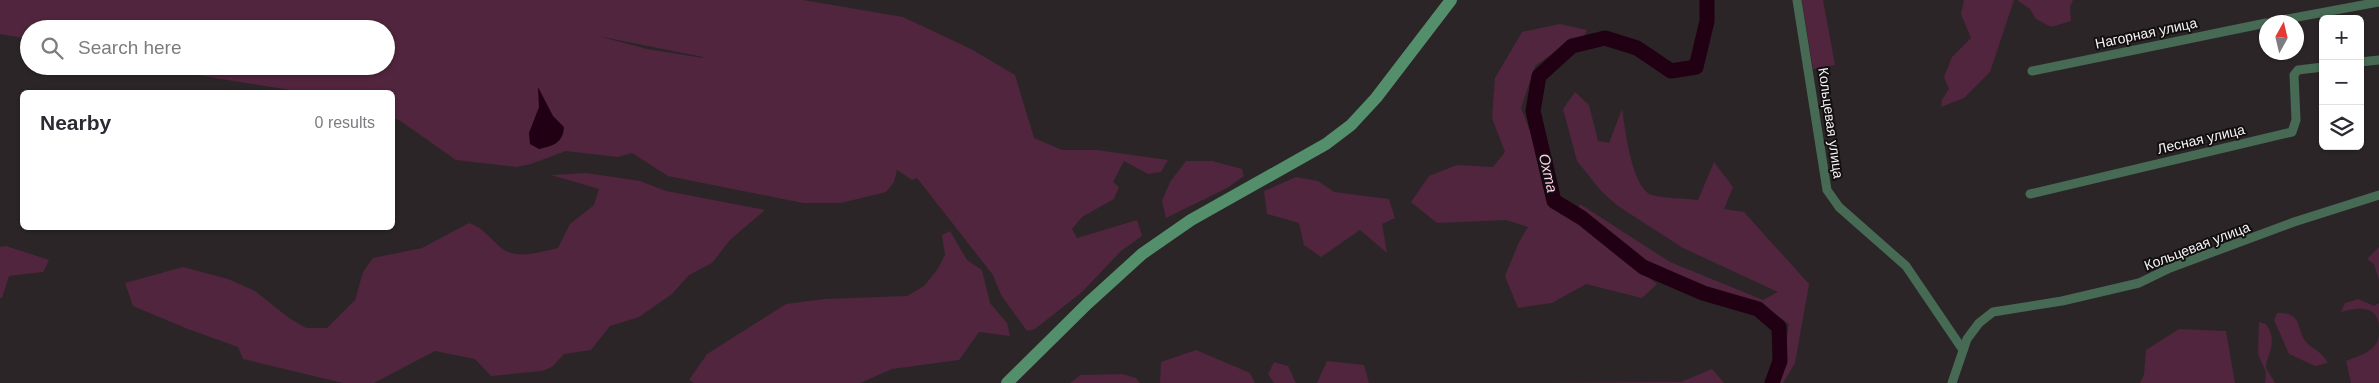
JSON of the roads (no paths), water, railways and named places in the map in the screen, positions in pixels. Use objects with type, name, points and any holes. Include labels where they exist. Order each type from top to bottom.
[{"type":"main road","points":[[1007,383],[1087,304],[1142,254],[1191,220],[1326,144],[1351,125],[1376,98],[1451,0]]},
{"type":"street","name":"Кольцевая улица","points":[[1797,0],[1827,190],[1839,207],[1906,266],[1963,350]]},
{"type":"street","points":[[2304,16],[2379,2]]},
{"type":"street","name":"Нагорная улица","points":[[2032,71],[2259,24]]},
{"type":"street","points":[[2364,62],[2379,60]]},
{"type":"street","name":"Лесная улица","points":[[2030,194],[2292,132],[2296,120],[2294,75],[2298,70],[2319,67]]},
{"type":"street","name":"Кольцевая улица","points":[[1952,383],[1963,350],[1972,332],[1993,312],[2062,302],[2124,288],[2170,268],[2282,227],[2379,195]]},
{"type":"waterway","name":"Охта","points":[[1707,0],[1707,21],[1696,67],[1671,71],[1637,48],[1605,38],[1572,46],[1539,76],[1533,111],[1554,201],[1582,218],[1643,267],[1703,293],[1758,309],[1779,327],[1780,361],[1772,383]]}]
